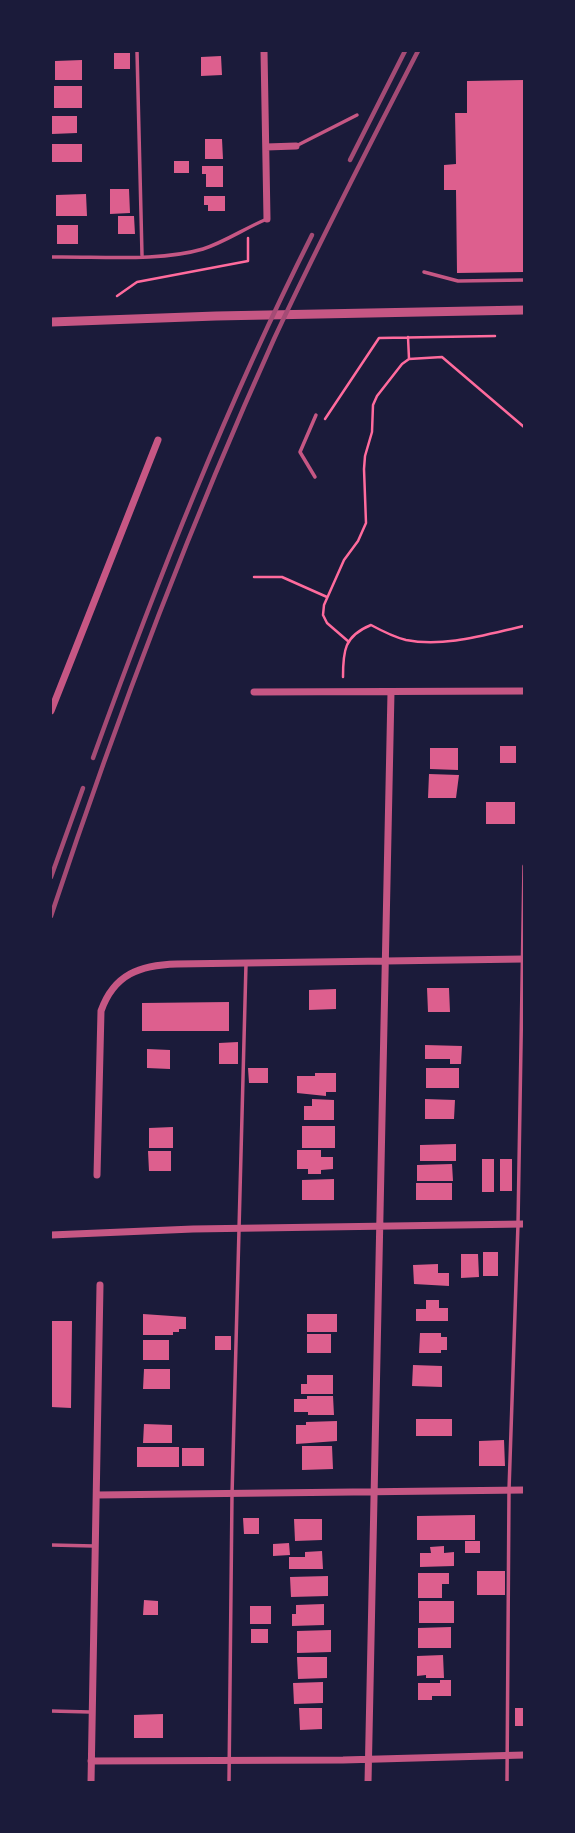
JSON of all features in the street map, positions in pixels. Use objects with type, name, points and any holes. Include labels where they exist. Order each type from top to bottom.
[{"type":"street","points":[[264,51],[267,219]]},
{"type":"street","points":[[266,147],[296,146]]},
{"type":"street","points":[[51,322],[230,315],[524,310]]},
{"type":"street","points":[[51,711],[158,440]]},
{"type":"street","points":[[254,692],[524,691]]},
{"type":"street","points":[[368,1782],[391,692]]},
{"type":"street","points":[[97,1175],[101,1011],[110,990],[123,978],[146,966],[246,962],[524,959]]},
{"type":"street","points":[[51,1235],[239,1228],[521,1224]]},
{"type":"street","points":[[91,1782],[100,1285]]},
{"type":"street","points":[[97,1495],[524,1490]]},
{"type":"street","points":[[91,1761],[524,1755]]},
{"type":"lane","points":[[137,51],[142,256]]},
{"type":"lane","points":[[296,146],[357,115]]},
{"type":"lane","points":[[51,257],[142,256],[193,252],[221,242],[267,219]]},
{"type":"lane","points":[[424,272],[458,281],[524,280]]},
{"type":"lane","points":[[315,477],[300,452],[316,415]]},
{"type":"lane","points":[[507,1782],[509,1490],[521,1224],[524,866]]},
{"type":"lane","points":[[229,1782],[232,1494],[246,962]]},
{"type":"lane","points":[[51,1545],[96,1546]]},
{"type":"lane","points":[[51,1712],[92,1712]]},
{"type":"path","points":[[117,296],[136,282],[248,261],[248,227]]},
{"type":"path","points":[[323,421],[379,338],[495,336]]},
{"type":"path","points":[[408,337],[409,359]]},
{"type":"path","points":[[349,642],[327,623],[323,615],[327,597],[344,560],[358,541],[366,523],[364,469],[372,432],[373,405],[402,363],[409,359],[442,357],[524,427]]},
{"type":"path","points":[[254,577],[282,577],[327,597]]},
{"type":"path","points":[[343,677],[344,649],[363,628],[371,625],[405,640],[422,642],[450,641],[524,626]]},
{"type":"building","points":[[114,53],[130,53],[130,69],[114,69]]},
{"type":"building","points":[[221,56],[222,75],[201,76],[201,57]]},
{"type":"building","points":[[82,60],[82,80],[55,80],[55,61]]},
{"type":"building","points":[[524,80],[524,272],[457,273],[456,190],[444,190],[444,165],[456,164],[455,113],[467,113],[467,81]]},
{"type":"building","points":[[54,86],[82,86],[82,108],[54,108]]},
{"type":"building","points":[[52,116],[77,116],[77,133],[52,134]]},
{"type":"building","points":[[205,139],[222,139],[223,159],[205,159]]},
{"type":"building","points":[[51,144],[82,144],[82,162],[51,162]]},
{"type":"building","points":[[174,161],[189,161],[189,173],[174,173]]},
{"type":"building","points":[[202,166],[223,166],[223,187],[206,187],[206,174],[202,174]]},
{"type":"building","points":[[110,189],[129,189],[130,213],[110,214]]},
{"type":"building","points":[[86,194],[87,216],[56,216],[56,195]]},
{"type":"building","points":[[204,196],[225,196],[225,211],[208,211],[208,205],[204,205]]},
{"type":"building","points":[[118,216],[134,216],[135,234],[118,234]]},
{"type":"building","points":[[57,225],[78,225],[78,244],[57,244]]},
{"type":"building","points":[[500,746],[516,746],[516,763],[500,763]]},
{"type":"building","points":[[430,748],[458,748],[458,770],[430,769]]},
{"type":"building","points":[[429,774],[459,775],[456,798],[428,798]]},
{"type":"building","points":[[486,802],[515,802],[515,824],[486,824]]},
{"type":"building","points":[[427,988],[449,988],[450,1012],[428,1012]]},
{"type":"building","points":[[336,989],[336,1009],[309,1010],[309,990]]},
{"type":"building","points":[[229,1002],[229,1031],[142,1031],[142,1003]]},
{"type":"building","points":[[238,1042],[238,1064],[219,1064],[219,1043]]},
{"type":"building","points":[[425,1045],[462,1046],[461,1064],[450,1064],[450,1059],[425,1059]]},
{"type":"building","points":[[147,1049],[170,1050],[170,1069],[147,1068]]},
{"type":"building","points":[[248,1068],[268,1068],[268,1083],[249,1083]]},
{"type":"building","points":[[426,1068],[459,1068],[459,1088],[426,1088]]},
{"type":"building","points":[[315,1073],[336,1073],[336,1092],[326,1092],[326,1096],[297,1093],[297,1076],[315,1076]]},
{"type":"building","points":[[312,1099],[334,1100],[334,1120],[304,1120],[304,1106],[312,1106]]},
{"type":"building","points":[[425,1099],[455,1100],[454,1119],[425,1119]]},
{"type":"building","points":[[302,1126],[335,1126],[335,1148],[302,1148]]},
{"type":"building","points":[[173,1127],[173,1148],[149,1148],[149,1128]]},
{"type":"building","points":[[456,1144],[456,1161],[420,1161],[420,1145]]},
{"type":"building","points":[[297,1150],[321,1150],[321,1157],[333,1157],[333,1169],[321,1170],[321,1174],[308,1174],[308,1169],[297,1169]]},
{"type":"building","points":[[148,1151],[171,1151],[171,1171],[149,1171]]},
{"type":"building","points":[[482,1159],[494,1159],[494,1192],[482,1192]]},
{"type":"building","points":[[500,1159],[512,1159],[512,1191],[500,1191]]},
{"type":"building","points":[[452,1164],[453,1181],[417,1181],[417,1165]]},
{"type":"building","points":[[334,1179],[334,1200],[302,1200],[302,1180]]},
{"type":"building","points":[[416,1183],[452,1183],[452,1200],[416,1200]]},
{"type":"building","points":[[483,1252],[498,1252],[498,1276],[483,1276]]},
{"type":"building","points":[[461,1254],[478,1254],[479,1277],[461,1278]]},
{"type":"building","points":[[438,1264],[438,1273],[449,1273],[449,1286],[414,1284],[413,1265]]},
{"type":"building","points":[[426,1300],[439,1300],[439,1308],[448,1308],[448,1321],[416,1321],[416,1309],[426,1309]]},
{"type":"building","points":[[143,1314],[186,1317],[186,1329],[179,1329],[179,1332],[173,1332],[173,1335],[143,1335]]},
{"type":"building","points":[[307,1314],[337,1314],[337,1332],[307,1332]]},
{"type":"building","points":[[51,1321],[72,1321],[71,1408],[51,1407]]},
{"type":"building","points":[[420,1333],[441,1333],[441,1337],[447,1337],[447,1350],[441,1350],[441,1353],[419,1353]]},
{"type":"building","points":[[307,1334],[331,1334],[331,1353],[307,1353]]},
{"type":"building","points":[[215,1336],[231,1336],[231,1350],[215,1350]]},
{"type":"building","points":[[143,1340],[169,1340],[169,1360],[143,1360]]},
{"type":"building","points":[[413,1365],[442,1366],[442,1387],[412,1386]]},
{"type":"building","points":[[144,1369],[170,1369],[170,1389],[143,1389]]},
{"type":"building","points":[[307,1375],[333,1375],[333,1394],[301,1394],[301,1384],[307,1384]]},
{"type":"building","points":[[307,1396],[333,1396],[334,1415],[294,1412],[294,1399],[307,1399]]},
{"type":"building","points":[[416,1419],[452,1419],[452,1436],[416,1436]]},
{"type":"building","points":[[337,1421],[337,1441],[296,1444],[296,1425]]},
{"type":"building","points":[[144,1424],[172,1425],[172,1443],[143,1443]]},
{"type":"building","points":[[504,1440],[505,1466],[479,1466],[479,1441]]},
{"type":"building","points":[[302,1446],[332,1446],[333,1469],[302,1470]]},
{"type":"building","points":[[137,1447],[179,1447],[179,1467],[137,1467]]},
{"type":"building","points":[[182,1448],[204,1448],[204,1466],[182,1466]]},
{"type":"building","points":[[475,1515],[475,1540],[417,1540],[417,1516]]},
{"type":"building","points":[[243,1518],[259,1518],[259,1534],[244,1534]]},
{"type":"building","points":[[294,1519],[322,1519],[322,1540],[295,1541]]},
{"type":"building","points":[[465,1541],[480,1541],[480,1553],[465,1553]]},
{"type":"building","points":[[289,1543],[290,1555],[273,1556],[273,1544]]},
{"type":"building","points":[[444,1546],[444,1553],[454,1552],[454,1566],[420,1567],[420,1553],[431,1553],[430,1547]]},
{"type":"building","points":[[322,1551],[323,1569],[289,1569],[289,1557],[305,1557],[305,1552]]},
{"type":"building","points":[[477,1571],[505,1571],[505,1595],[477,1595]]},
{"type":"building","points":[[418,1573],[449,1573],[449,1584],[442,1584],[442,1598],[418,1598]]},
{"type":"building","points":[[328,1576],[328,1596],[291,1597],[290,1577]]},
{"type":"building","points":[[144,1600],[158,1601],[158,1615],[143,1615]]},
{"type":"building","points":[[419,1601],[454,1601],[454,1623],[419,1623]]},
{"type":"building","points":[[324,1604],[324,1625],[292,1626],[292,1614],[296,1614],[296,1605]]},
{"type":"building","points":[[250,1606],[271,1606],[271,1624],[250,1624]]},
{"type":"building","points":[[451,1627],[451,1648],[418,1648],[418,1628]]},
{"type":"building","points":[[251,1629],[268,1629],[268,1643],[251,1643]]},
{"type":"building","points":[[331,1630],[331,1652],[297,1653],[297,1631]]},
{"type":"building","points":[[443,1655],[444,1678],[417,1676],[417,1656]]},
{"type":"building","points":[[297,1657],[327,1657],[327,1678],[298,1679]]},
{"type":"building","points":[[440,1680],[451,1680],[451,1696],[432,1696],[432,1700],[418,1700],[418,1683],[440,1683]]},
{"type":"building","points":[[323,1682],[323,1703],[294,1704],[293,1683]]},
{"type":"building","points":[[299,1708],[322,1708],[322,1729],[300,1730]]},
{"type":"building","points":[[515,1708],[524,1708],[524,1726],[515,1726]]},
{"type":"building","points":[[163,1714],[163,1738],[134,1738],[134,1715]]},
{"type":"railway","points":[[350,160],[405,51]]},
{"type":"railway","points":[[51,916],[128,697],[212,481],[291,303],[418,51]]},
{"type":"railway","points":[[93,758],[142,625],[222,428],[312,235]]},
{"type":"railway","points":[[51,877],[83,788]]}]
